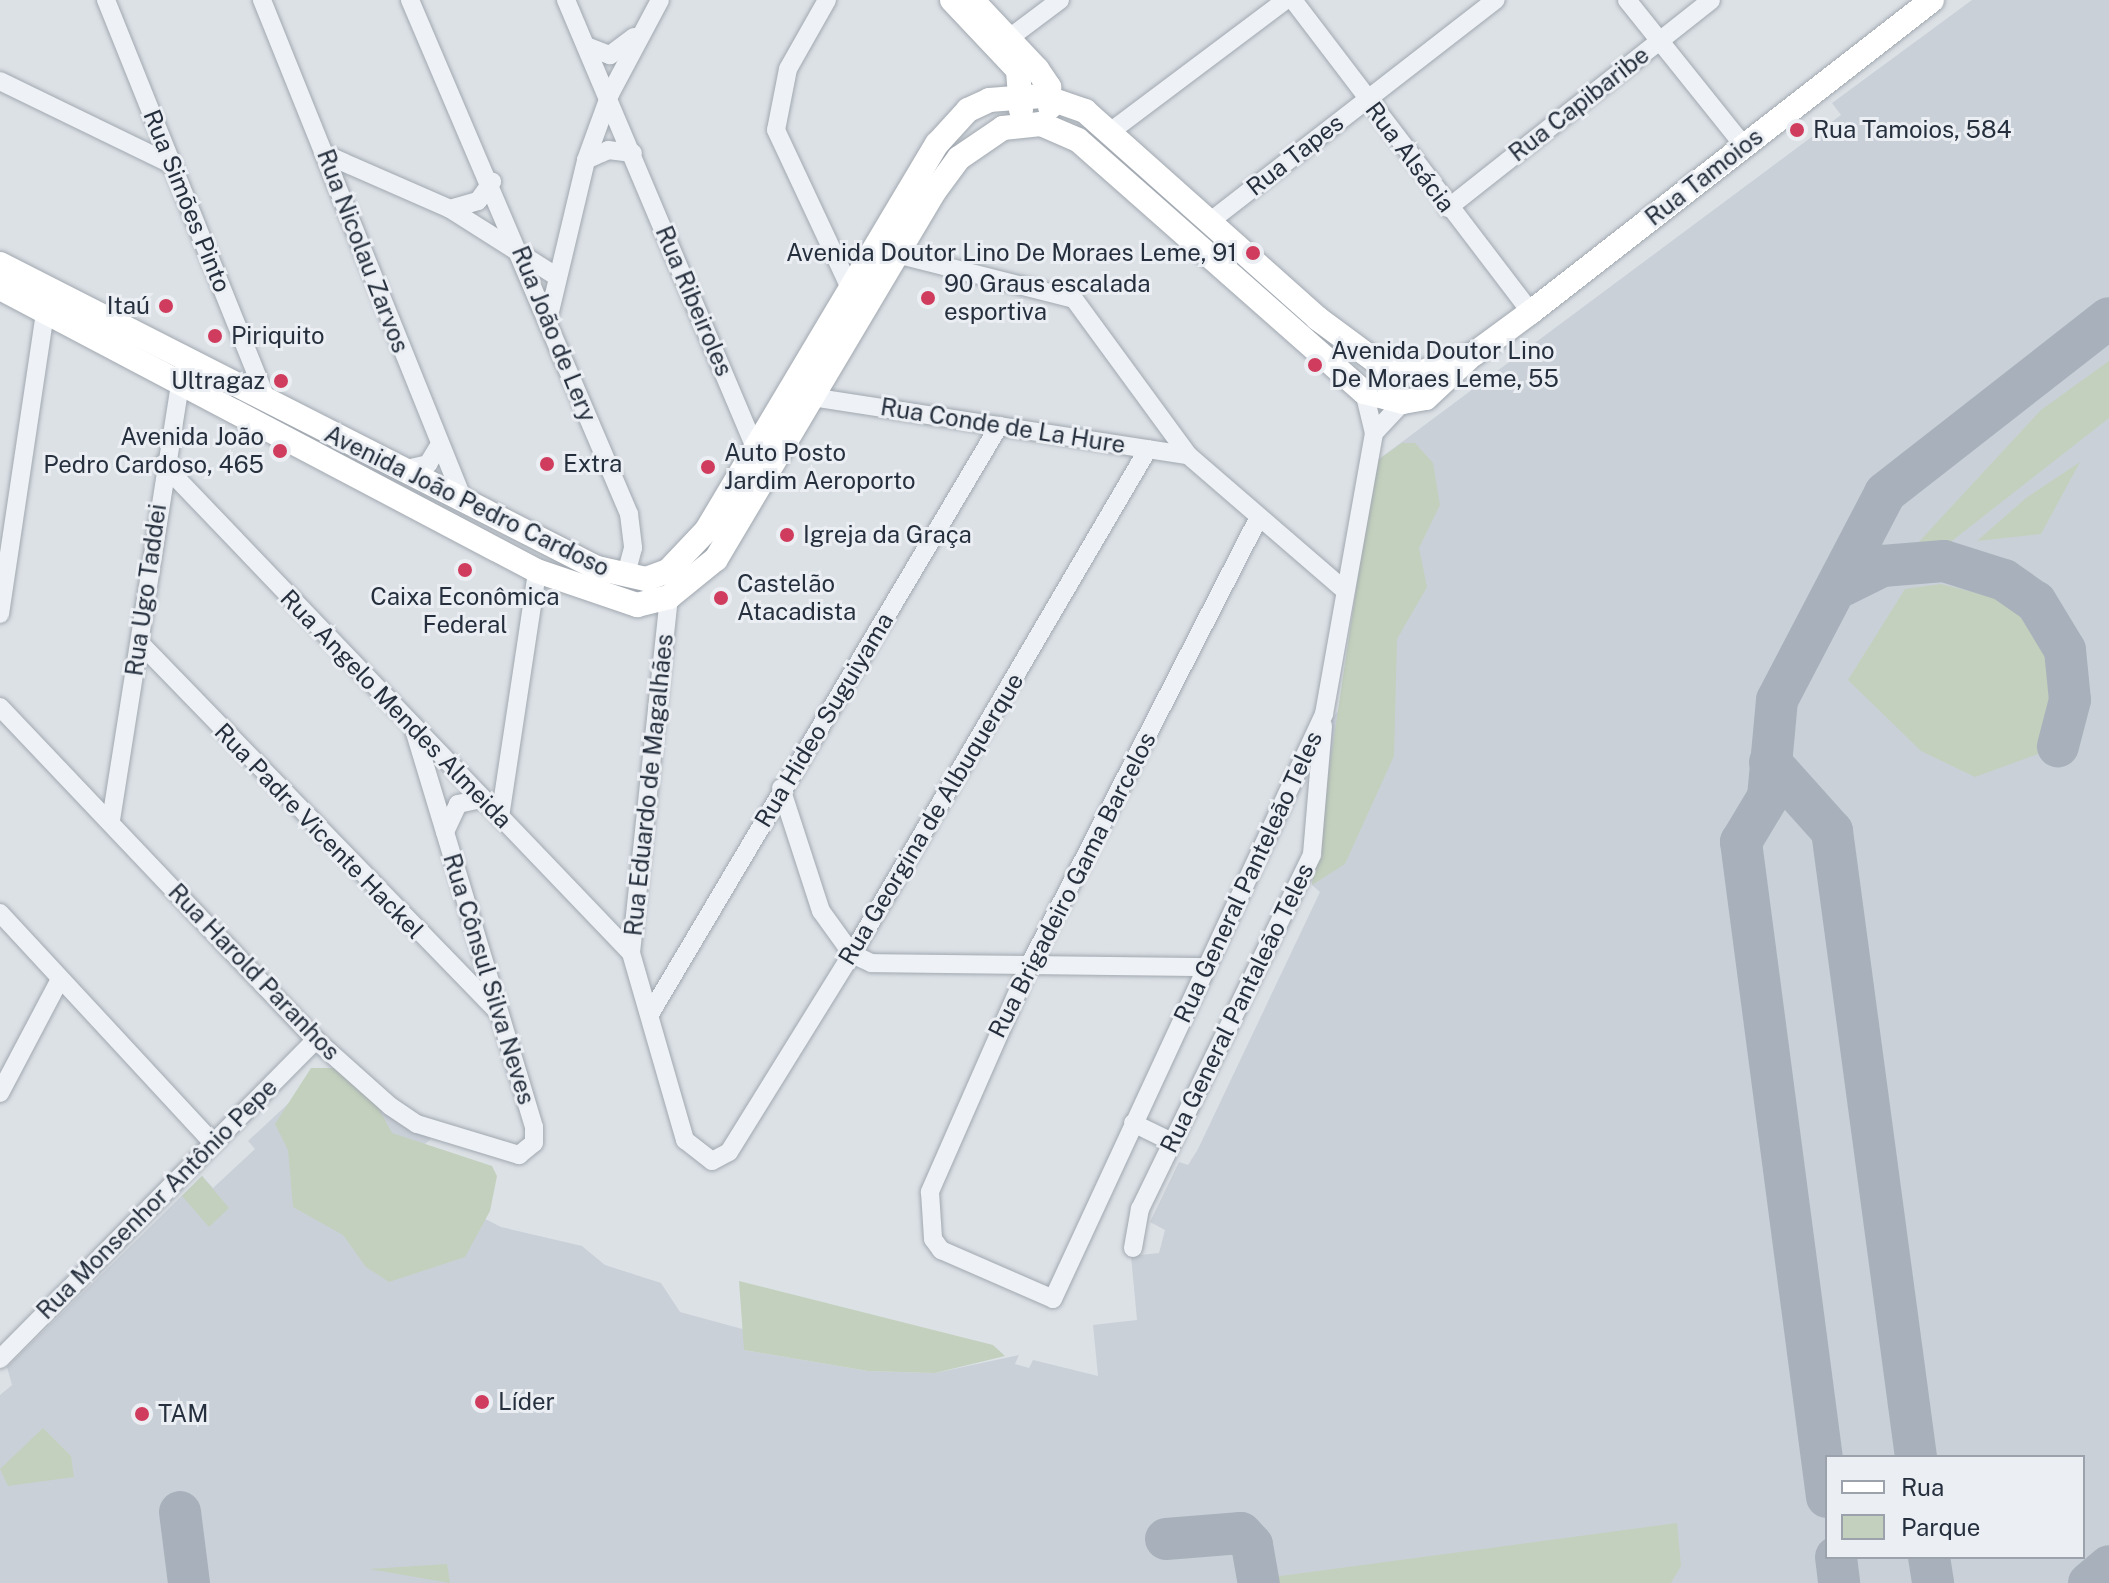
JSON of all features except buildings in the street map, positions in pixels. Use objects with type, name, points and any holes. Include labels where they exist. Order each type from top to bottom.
[{"type":"main road","points":[[952,0],[1005,41],[1018,70],[1018,95],[1036,124]]},
{"type":"main road","points":[[669,597],[716,559],[818,398],[959,158],[1003,128],[1036,124],[1078,140],[1364,392],[1403,402],[1419,373],[1386,366],[1317,318],[1085,111],[1052,97],[972,0]]},
{"type":"main road","name":"Rua Tamoios","points":[[1403,402],[1442,390],[1474,354],[1932,0]]},
{"type":"main road","name":"Avenida João Pedro Cardoso","points":[[0,264],[464,502],[625,577],[646,579],[687,556],[852,292],[951,125],[978,105],[1018,95],[1052,97]]},
{"type":"main road","points":[[1036,124],[1052,97]]},
{"type":"main road","name":"Avenida João Pedro Cardoso","points":[[0,288],[537,571],[614,603],[669,597]]},
{"type":"main road","name":"Rua Tamoios","points":[[1419,373],[1474,354]]},
{"type":"main road","points":[[1364,392],[1386,366]]},
{"type":"street","name":"Rua Simões Pinto","points":[[106,0],[268,402]]},
{"type":"street","name":"Rua Nicolau Zarvos","points":[[262,0],[327,155],[464,502]]},
{"type":"street","name":"Rua João de Lery","points":[[410,0],[492,182],[629,514],[633,548],[625,577]]},
{"type":"street","name":"Rua Ribeiroles","points":[[566,0],[610,94],[755,448]]},
{"type":"street","points":[[548,323],[556,276],[586,160],[610,94],[660,0]]},
{"type":"street","points":[[827,0],[788,69],[776,130],[852,292]]},
{"type":"street","points":[[1005,41],[1060,0]]},
{"type":"street","points":[[1110,132],[1286,0]]},
{"type":"street","name":"Rua Alsácia","points":[[1293,0],[1448,208],[1531,312]]},
{"type":"street","name":"Rua Tapes","points":[[1208,223],[1496,0]]},
{"type":"street","points":[[1627,0],[1744,146]]},
{"type":"street","name":"Rua Capibaribe","points":[[1448,208],[1711,0]]},
{"type":"street","points":[[586,46],[619,53],[649,20]]},
{"type":"street","points":[[0,81],[173,165]]},
{"type":"street","points":[[586,160],[608,150],[633,153]]},
{"type":"street","points":[[327,155],[450,209],[556,276]]},
{"type":"street","points":[[450,209],[478,201],[492,182]]},
{"type":"street","points":[[900,255],[1074,299],[1188,455],[1343,589]]},
{"type":"street","points":[[0,614],[45,312]]},
{"type":"street","name":"Rua Ugo Taddei","points":[[111,820],[140,643],[163,464],[185,360]]},
{"type":"street","name":"Rua General Panteleão Teles","points":[[1053,1299],[1324,714],[1343,589],[1374,433],[1364,392]]},
{"type":"street","name":"Rua Conde de La Hure","points":[[818,398],[1188,455]]},
{"type":"street","points":[[1374,433],[1403,402]]},
{"type":"street","name":"Rua Hideo Suguiyama","points":[[650,1014],[781,788],[999,426]]},
{"type":"street","points":[[402,470],[428,464],[440,444]]},
{"type":"street","name":"Rua Georgina de Albuquerque","points":[[695,1154],[712,1161],[729,1152],[852,954],[1148,449]]},
{"type":"street","name":"Rua Angelo Mendes Almeida","points":[[163,464],[414,730],[631,953]]},
{"type":"street","name":"Rua Brigadeiro Gama Barcelos","points":[[1053,1299],[952,1258],[933,1239],[934,1177],[1029,966],[1259,517]]},
{"type":"street","points":[[500,817],[537,571]]},
{"type":"street","name":"Rua Eduardo de Magalhães","points":[[669,597],[631,953],[695,1154]]},
{"type":"street","name":"Rua Padre Vicente Hackel","points":[[140,643],[501,1015]]},
{"type":"street","name":"Rua Harold Paranhos","points":[[0,707],[9,729],[111,820],[316,1040],[417,1124],[519,1155],[534,1143],[534,1127]]},
{"type":"street","name":"Rua General Pantaleão Teles","points":[[1133,1248],[1140,1209],[1312,854],[1324,714]]},
{"type":"street","name":"Rua Cônsul Silva Neves","points":[[414,730],[534,1127]]},
{"type":"street","points":[[432,791],[456,772]]},
{"type":"street","points":[[781,788],[821,911],[852,954],[896,967],[1206,967]]},
{"type":"street","name":"Rua Cônsul Silva Neves","points":[[445,832],[458,804],[482,799]]},
{"type":"street","points":[[0,913],[211,1141]]},
{"type":"street","points":[[0,1093],[60,979]]},
{"type":"street","name":"Rua Monsenhor Antônio Pepe","points":[[0,1359],[211,1141],[316,1040]]},
{"type":"street","points":[[1133,1123],[1172,1142]]},
{"type":"shaded area","points":[[1972,0],[2109,0],[2109,1583],[0,1583],[0,1395],[12,1385],[7,1367],[202,1176],[213,1188],[255,1149],[248,1141],[320,1074],[431,1139],[425,1144],[440,1196],[501,1227],[582,1246],[605,1265],[661,1283],[680,1312],[746,1330],[744,1350],[868,1371],[935,1373],[1019,1355],[1015,1364],[1029,1368],[1033,1360],[1098,1376],[1093,1325],[1137,1320],[1131,1256],[1159,1253],[1165,1230],[1150,1222],[1179,1162],[1188,1165],[1198,1149],[1320,892],[1312,885],[1331,721],[1341,706],[1375,462],[1841,115],[1832,103]]},
{"type":"green space","points":[[2109,361],[2109,418],[1948,544],[1915,546],[2041,410]]},
{"type":"green space","points":[[1402,443],[1415,443],[1433,463],[1440,505],[1419,548],[1427,587],[1397,639],[1394,756],[1345,864],[1312,885],[1375,462]]},
{"type":"green space","points":[[2080,462],[2041,534],[1977,541],[2026,498]]},
{"type":"green space","points":[[1941,584],[1996,598],[2023,619],[2047,653],[2052,686],[2038,754],[1975,777],[1921,751],[1848,680],[1905,589]]},
{"type":"green space","points":[[311,1068],[338,1068],[385,1096],[379,1109],[392,1133],[492,1166],[497,1176],[490,1211],[465,1257],[389,1282],[366,1267],[343,1235],[293,1207],[288,1150],[275,1124]]},
{"type":"green space","points":[[202,1176],[229,1208],[209,1227],[182,1196]]},
{"type":"green space","points":[[739,1281],[993,1345],[1005,1356],[935,1373],[868,1371],[744,1350]]},
{"type":"green space","points":[[43,1428],[71,1456],[74,1477],[8,1486],[0,1469]]},
{"type":"green space","points":[[1677,1523],[1681,1566],[1671,1583],[1273,1583],[1273,1577]]},
{"type":"green space","points":[[447,1564],[450,1583],[369,1569]]},
{"type":"taxiway","points":[[1825,1482],[1741,842],[1768,797],[1777,700],[1885,493],[2109,318]]},
{"type":"taxiway","points":[[1842,586],[1882,566],[1944,561],[2004,580],[2036,602],[2065,650],[2070,700],[2058,746]]},
{"type":"taxiway","points":[[1770,762],[1832,831],[1916,1455]]},
{"type":"taxiway","points":[[180,1512],[189,1583]]},
{"type":"taxiway","points":[[1166,1539],[1241,1533],[1252,1545],[1259,1583]]},
{"type":"taxiway","points":[[1836,1559],[1839,1583]]},
{"type":"taxiway","points":[[1929,1559],[1933,1583]]},
{"type":"taxiway","points":[[2089,1583],[2109,1566]]},
{"type":"place","name":"Rua Tamoios, 584","points":[[1797,130]]},
{"type":"place","name":"Avenida Doutor Lino De Moraes Leme, 91","points":[[1253,253]]},
{"type":"place","name":"90 Graus escalada esportiva","points":[[928,298]]},
{"type":"place","name":"Itaú","points":[[166,306]]},
{"type":"place","name":"Piriquito","points":[[215,336]]},
{"type":"place","name":"Avenida Doutor Lino De Moraes Leme, 55","points":[[1315,365]]},
{"type":"place","name":"Ultragaz","points":[[281,381]]},
{"type":"place","name":"Avenida João Pedro Cardoso, 465","points":[[280,451]]},
{"type":"place","name":"Extra","points":[[547,464]]},
{"type":"place","name":"Auto Posto Jardim Aeroporto","points":[[708,467]]},
{"type":"place","name":"Igreja da Graça","points":[[787,535]]},
{"type":"place","name":"Caixa Econômica Federal","points":[[465,570]]},
{"type":"place","name":"Castelão Atacadista","points":[[721,598]]},
{"type":"place","name":"Líder","points":[[482,1402]]},
{"type":"place","name":"TAM","points":[[142,1414]]}]
